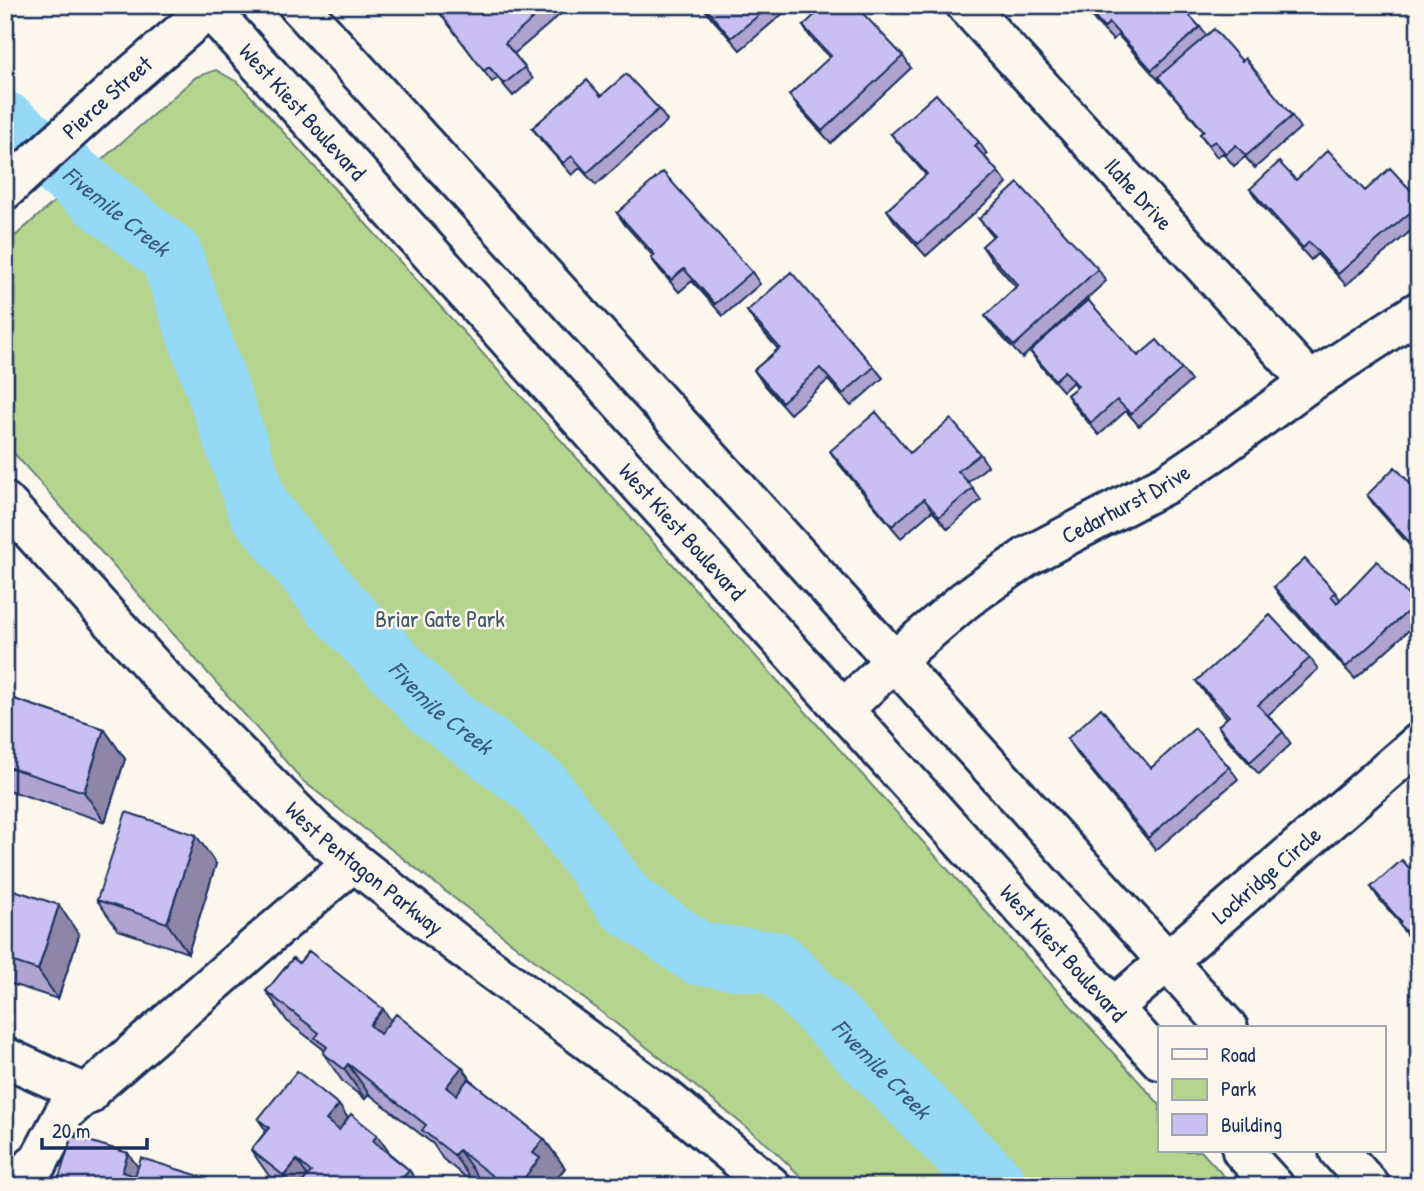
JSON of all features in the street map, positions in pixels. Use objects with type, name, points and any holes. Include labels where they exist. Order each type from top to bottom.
[{"type":"street","points":[[298,5],[1226,1026]]},
{"type":"street","name":"Ilahe Drive","points":[[965,5],[1310,382]]},
{"type":"street","name":"Pierce Street","points":[[5,190],[209,6]]},
{"type":"street","name":"West Kiest Boulevard","points":[[209,6],[1158,1057]]},
{"type":"street","name":"Cedarhurst Drive","points":[[843,710],[895,660],[965,600],[1028,556],[1166,484],[1310,382],[1419,311]]},
{"type":"street","name":"West Pentagon Parkway","points":[[5,502],[167,682],[314,831],[460,946],[664,1097],[771,1186]]},
{"type":"street","name":"Lockridge Circle","points":[[1113,1008],[1419,743]]},
{"type":"street","points":[[5,1175],[17,1178],[39,1161],[65,1112],[88,1095],[354,862]]},
{"type":"street","points":[[5,1056],[88,1095]]},
{"type":"street","points":[[1243,1152],[1274,1186]]},
{"type":"street","points":[[1340,1152],[1370,1186]]},
{"type":"green space","name":"Briar Gate Park","points":[[216,70],[239,83],[1158,1103],[1158,1152],[1202,1152],[1233,1186],[811,1186],[768,1145],[658,1056],[303,781],[5,443],[5,245],[196,77]]},
{"type":"building","points":[[434,5],[549,5],[505,43],[525,67],[504,84],[489,67],[484,71]]},
{"type":"building","points":[[703,5],[771,5],[731,38]]},
{"type":"building","points":[[825,5],[855,5],[903,56],[822,131],[789,95],[831,56],[803,26]]},
{"type":"building","points":[[1091,5],[1180,5],[1200,27],[1152,70],[1109,23],[1104,28],[1087,9]]},
{"type":"building","points":[[1214,29],[1242,61],[1245,58],[1292,116],[1246,156],[1236,145],[1226,154],[1215,141],[1209,145],[1200,134],[1204,131],[1158,77]]},
{"type":"building","points":[[626,74],[659,109],[587,173],[572,156],[563,163],[532,128],[587,80],[601,96]]},
{"type":"building","points":[[936,94],[979,142],[975,146],[998,172],[918,244],[887,210],[927,174],[891,134]]},
{"type":"building","points":[[1328,150],[1365,191],[1390,168],[1419,199],[1419,205],[1338,274],[1309,242],[1303,248],[1250,189],[1279,162],[1296,180]]},
{"type":"building","points":[[663,172],[752,272],[715,304],[684,269],[671,280],[651,258],[655,255],[617,213]]},
{"type":"building","points":[[1018,183],[1098,269],[1014,346],[985,316],[1018,285],[982,246],[994,235],[979,219]]},
{"type":"building","points":[[791,272],[874,367],[843,394],[820,368],[782,402],[754,370],[780,348],[747,311]]},
{"type":"building","points":[[1088,300],[1138,356],[1157,340],[1182,369],[1131,414],[1117,400],[1091,423],[1067,395],[1078,386],[1065,371],[1055,380],[1030,351]]},
{"type":"building","points":[[876,412],[910,453],[951,419],[980,454],[958,471],[973,488],[939,517],[924,499],[892,526],[830,451]]},
{"type":"building","points":[[1395,467],[1419,493],[1419,553],[1367,495]]},
{"type":"building","points":[[1305,559],[1335,592],[1331,596],[1337,603],[1377,561],[1416,604],[1346,667],[1274,587]]},
{"type":"building","points":[[1270,615],[1310,658],[1258,705],[1283,732],[1250,762],[1218,726],[1229,716],[1196,681]]},
{"type":"building","points":[[5,696],[104,729],[84,792],[5,766]]},
{"type":"building","points":[[1101,708],[1151,768],[1195,728],[1229,767],[1148,838],[1067,739]]},
{"type":"building","points":[[126,812],[196,835],[167,923],[97,900]]},
{"type":"building","points":[[1402,860],[1419,879],[1419,947],[1371,887]]},
{"type":"building","points":[[5,887],[59,905],[38,970],[5,959]]},
{"type":"building","points":[[309,951],[383,1009],[370,1025],[380,1034],[396,1014],[462,1067],[446,1087],[456,1095],[468,1079],[544,1139],[533,1153],[540,1158],[518,1186],[505,1186],[459,1150],[454,1155],[422,1130],[426,1125],[348,1064],[344,1069],[323,1053],[327,1047],[315,1038],[319,1033],[266,991],[293,958],[299,963]]},
{"type":"building","points":[[297,1071],[339,1105],[326,1120],[339,1130],[351,1114],[377,1135],[373,1141],[409,1170],[398,1184],[401,1186],[299,1186],[311,1172],[297,1160],[284,1176],[251,1150],[269,1128],[258,1119]]},
{"type":"building","points":[[72,1136],[128,1153],[122,1172],[135,1176],[141,1158],[219,1182],[218,1186],[57,1184]]},
{"type":"building","points":[[422,1178],[432,1186],[416,1186]]},
{"type":"waterway","name":"Fivemile Creek","points":[[5,123],[171,255],[259,509],[335,604],[434,708],[540,787],[626,903],[699,954],[777,963],[996,1186]]}]
